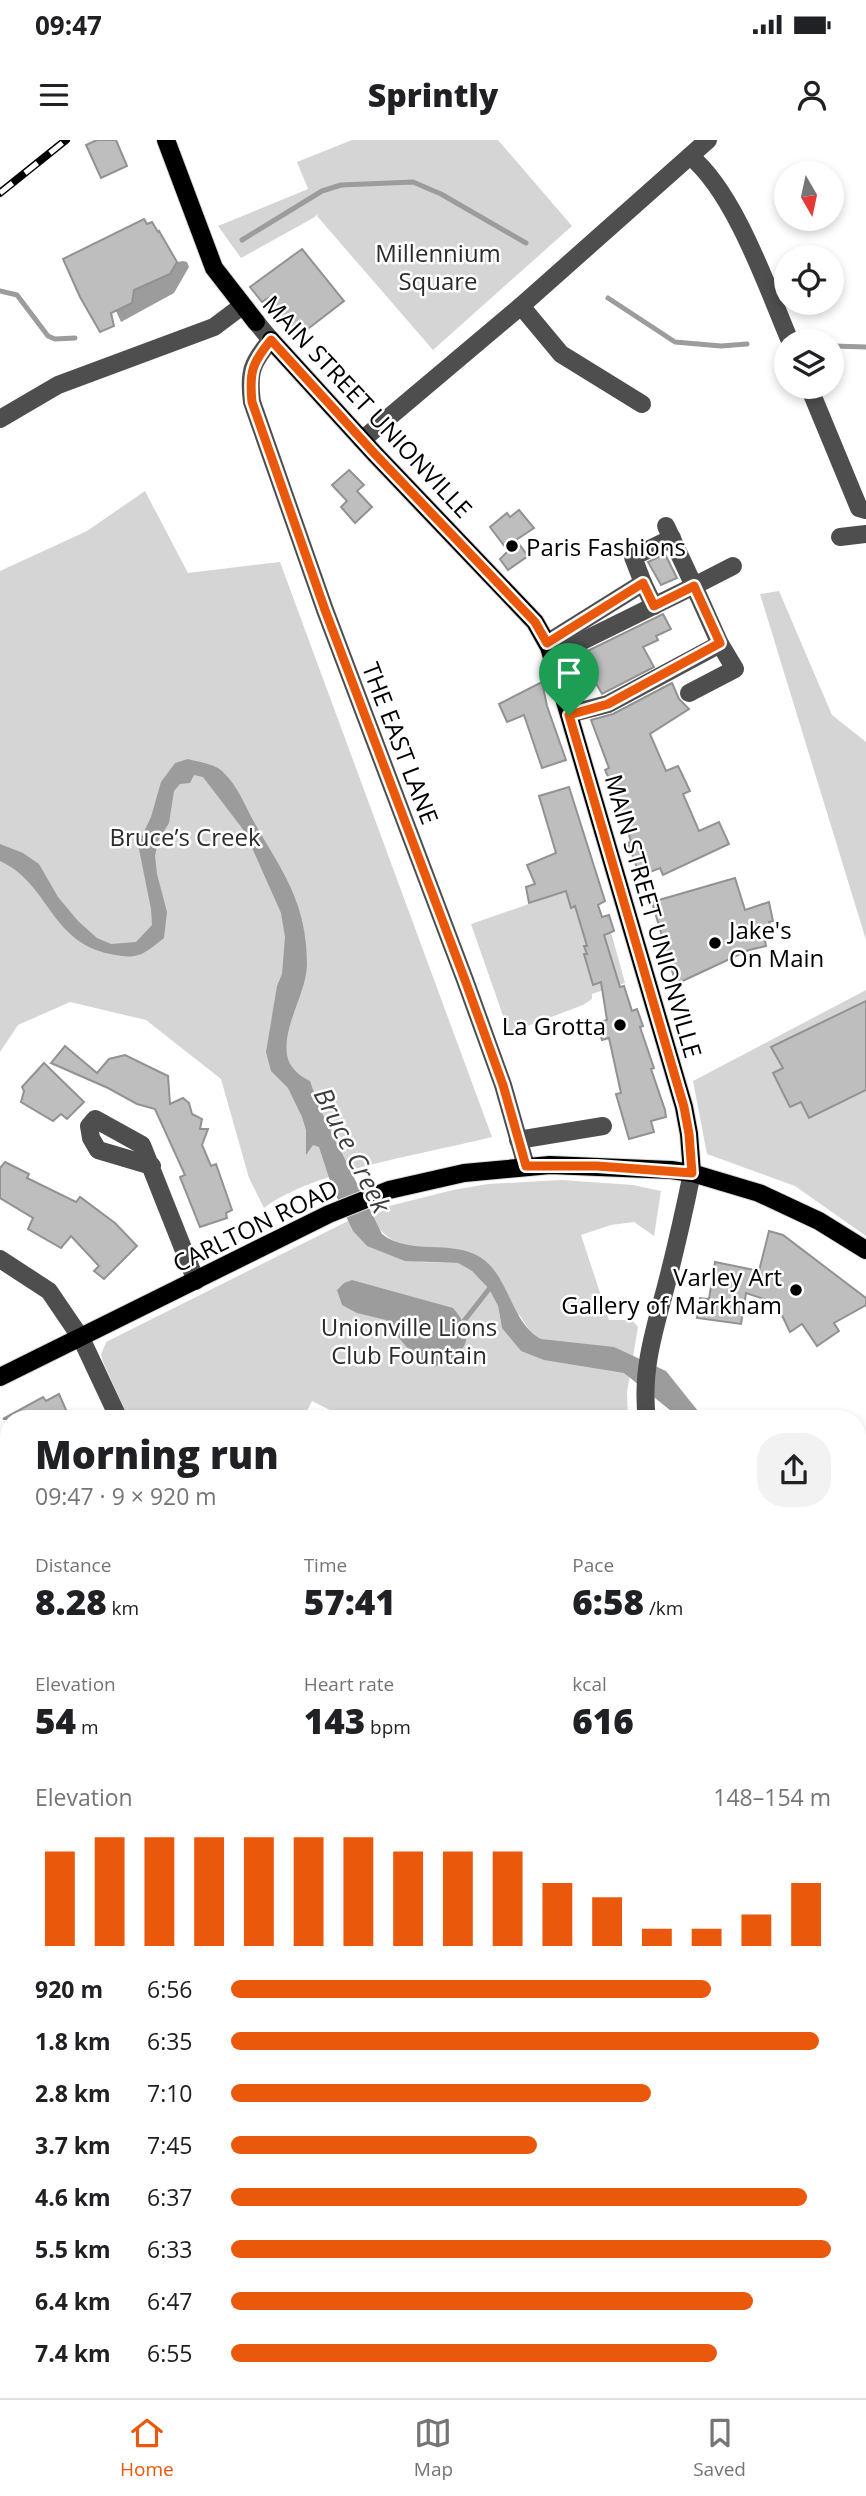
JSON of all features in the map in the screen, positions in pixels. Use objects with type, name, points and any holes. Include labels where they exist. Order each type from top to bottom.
[{"type":"main road","name":"MAIN STREET UNIONVILLE","points":[[172,143],[214,268],[256,322]]},
{"type":"main road","name":"MAIN STREET UNIONVILLE","points":[[271,340],[535,622],[550,650],[684,1107],[692,1173]]},
{"type":"main road","name":"CARLTON ROAD","points":[[0,1377],[329,1214],[389,1190],[464,1173],[526,1166],[610,1167],[692,1173],[759,1193],[819,1221],[866,1250]]},
{"type":"street","points":[[362,440],[521,306],[708,140]]},
{"type":"street","points":[[690,156],[700,165],[734,215],[785,329]]},
{"type":"street","points":[[0,419],[58,385],[214,327],[242,306]]},
{"type":"street","points":[[521,306],[561,354],[642,404]]},
{"type":"street","name":"MAIN STREET UNIONVILLE","points":[[256,322],[271,340]]},
{"type":"street","name":"THE EAST LANE","points":[[271,340],[257,357],[249,379],[252,402],[325,610],[503,1085],[526,1166]]},
{"type":"street","points":[[814,399],[859,508],[866,510]]},
{"type":"street","points":[[654,606],[633,557],[669,532],[720,643],[735,669],[690,693]]},
{"type":"street","points":[[840,537],[866,534]]},
{"type":"street","points":[[550,650],[654,606],[733,566]]},
{"type":"street","points":[[550,650],[643,583]]},
{"type":"street","points":[[569,715],[608,704],[720,643]]},
{"type":"street","points":[[518,1140],[603,1126]]},
{"type":"street","points":[[152,1166],[196,1281]]},
{"type":"street","name":"MAIN STREET UNIONVILLE","points":[[645,1410],[643,1391],[649,1354],[692,1173]]},
{"type":"street","points":[[0,1259],[49,1291],[81,1338],[115,1410]]},
{"type":"green space","name":"Millennium Square","points":[[352,140],[498,140],[572,226],[433,350],[317,216],[318,213],[241,258],[218,226],[308,189],[297,162]]},
{"type":"green space","name":"Bruce’s Creek","points":[[145,491],[188,573],[280,562],[492,1137],[342,1173],[312,1183],[264,1208],[249,1178],[221,1079],[146,1020],[70,1002],[18,1025],[0,1052],[0,571],[87,531]]},
{"type":"green space","points":[[779,591],[832,715],[866,742],[866,940],[760,594]]},
{"type":"green space","points":[[566,891],[571,907],[575,906],[585,941],[611,932],[625,983],[592,994],[592,999],[583,1005],[509,1033],[471,924]]},
{"type":"green space","points":[[866,990],[866,1236],[795,1186],[707,1154],[693,1081]]},
{"type":"green space","name":"Unionville Lions Club Fountain","points":[[561,1180],[633,1185],[661,1191],[654,1236],[634,1222],[611,1225],[581,1235],[609,1320],[632,1320],[638,1327],[627,1392],[628,1410],[330,1410],[312,1401],[308,1410],[125,1410],[101,1355],[106,1342],[348,1221],[357,1234],[421,1262],[458,1263],[472,1271],[489,1289],[498,1306],[501,1323],[521,1351],[541,1339],[530,1331],[520,1316],[455,1249],[407,1246],[388,1237],[371,1218],[389,1206],[488,1184]]},
{"type":"shaded area","points":[[177,262],[187,262],[189,267],[174,293],[121,322],[116,311],[131,303],[134,290],[170,274]]},
{"type":"shaded area","points":[[188,759],[207,764],[220,769],[228,777],[284,873],[303,923],[307,965],[287,1036],[288,1059],[297,1072],[310,1081],[319,1107],[382,1234],[405,1244],[456,1249],[480,1257],[498,1275],[523,1322],[541,1339],[614,1347],[666,1371],[697,1410],[670,1410],[624,1373],[544,1360],[521,1351],[502,1328],[498,1306],[489,1289],[472,1271],[458,1263],[405,1261],[367,1246],[353,1231],[332,1187],[319,1147],[313,1145],[306,1155],[306,1130],[302,1117],[288,1088],[271,1071],[266,1052],[277,986],[282,974],[285,937],[281,913],[245,832],[203,777],[194,775],[190,783],[180,784],[174,791],[169,823],[158,841],[155,856],[167,912],[164,938],[140,955],[110,954],[90,947],[74,937],[30,883],[0,861],[0,844],[23,853],[39,864],[58,897],[97,938],[111,944],[136,942],[152,925],[138,844],[151,817],[161,782],[175,763]]},
{"type":"shaded area","points":[[352,1280],[453,1308],[465,1328],[465,1344],[445,1362],[434,1367],[426,1363],[407,1347],[386,1320],[357,1313],[342,1305],[337,1290]]},
{"type":"building","points":[[97,140],[116,140],[127,166],[101,178],[86,145]]},
{"type":"building","points":[[144,219],[147,224],[152,222],[159,231],[177,262],[170,274],[134,290],[132,303],[111,313],[114,326],[100,332],[63,259]]},
{"type":"building","points":[[302,249],[344,301],[300,335],[268,298],[262,302],[250,287]]},
{"type":"building","points":[[349,470],[364,485],[357,491],[372,507],[355,523],[341,507],[347,501],[332,485]]},
{"type":"building","name":"Paris Fashions","points":[[519,510],[534,528],[516,540],[528,556],[508,570],[500,559],[508,551],[490,527],[507,513],[510,517]]},
{"type":"building","points":[[665,554],[677,578],[661,585],[648,562]]},
{"type":"building","points":[[663,614],[671,629],[656,636],[658,640],[643,647],[654,667],[602,694],[592,676],[578,684],[571,659]]},
{"type":"building","points":[[542,682],[547,706],[566,760],[542,768],[524,715],[507,722],[499,704]]},
{"type":"building","points":[[672,683],[679,699],[689,709],[650,734],[666,771],[678,766],[690,791],[683,794],[699,831],[719,822],[729,844],[663,875],[660,868],[640,876],[628,843],[631,842],[616,786],[613,787],[605,770],[609,768],[591,720],[613,714]]},
{"type":"building","points":[[569,787],[605,901],[598,905],[602,917],[609,915],[614,931],[604,935],[620,987],[624,986],[632,1011],[637,1009],[643,1026],[640,1027],[654,1068],[651,1069],[665,1110],[666,1117],[651,1121],[654,1132],[629,1139],[616,1094],[621,1093],[609,1038],[602,1040],[596,1023],[607,1020],[601,982],[593,985],[584,954],[587,954],[584,946],[587,946],[575,906],[571,908],[566,891],[529,903],[526,887],[535,884],[527,865],[556,853],[539,796]]},
{"type":"building","name":"Jake's On Main","points":[[735,878],[745,910],[769,902],[773,921],[769,922],[774,937],[765,940],[766,946],[749,950],[676,984],[652,902]]},
{"type":"building","points":[[866,1001],[866,1090],[809,1118],[801,1102],[790,1107],[773,1073],[783,1068],[771,1047]]},
{"type":"building","points":[[65,1046],[97,1073],[109,1059],[125,1055],[168,1076],[170,1104],[183,1098],[189,1103],[192,1114],[202,1119],[200,1129],[208,1129],[202,1145],[211,1166],[216,1164],[232,1210],[226,1213],[227,1218],[200,1227],[180,1177],[185,1175],[155,1109],[137,1104],[51,1063]]},
{"type":"building","points":[[44,1063],[84,1102],[67,1119],[61,1114],[53,1121],[21,1102],[24,1091],[22,1087]]},
{"type":"building","points":[[5,1162],[29,1174],[27,1178],[76,1202],[80,1197],[115,1223],[137,1246],[104,1279],[94,1271],[99,1266],[71,1236],[61,1248],[28,1229],[33,1218],[0,1198],[0,1168]]},
{"type":"building","name":"Varley Art Gallery of Markham","points":[[769,1231],[783,1235],[866,1298],[866,1305],[834,1323],[839,1331],[817,1346],[802,1324],[790,1332],[776,1303],[746,1293],[741,1324],[697,1318],[700,1298],[709,1299],[715,1262],[759,1271]]},
{"type":"building","points":[[59,1394],[66,1410],[19,1410],[43,1397],[46,1401]]},
{"type":"waterway","points":[[242,240],[322,191],[341,185],[413,182],[441,194],[526,243]]},
{"type":"waterway","points":[[0,291],[17,295],[48,336],[55,339],[75,338]]},
{"type":"waterway","points":[[608,298],[675,342],[721,346],[747,344]]},
{"type":"waterway","points":[[844,346],[866,347]]},
{"type":"waterway","points":[[464,1321],[489,1289]]},
{"type":"railway","points":[[0,193],[66,140]]},
{"type":"place","name":"Paris Fashions","points":[[512,546]]},
{"type":"place","name":"Jake's On Main","points":[[715,943]]},
{"type":"place","name":"La Grotta","points":[[620,1025]]},
{"type":"place","name":"Varley Art Gallery of Markham","points":[[796,1290]]},
{"type":"route","points":[[271,340],[535,622],[547,643],[643,583],[654,606],[694,586],[720,643],[608,704],[569,715],[684,1107],[692,1173],[597,1166],[526,1166],[503,1085],[325,610],[252,402],[249,379],[257,357],[271,340]]},
{"type":"water label","name":"Bruce Creek","points":[[353,1150]]}]
